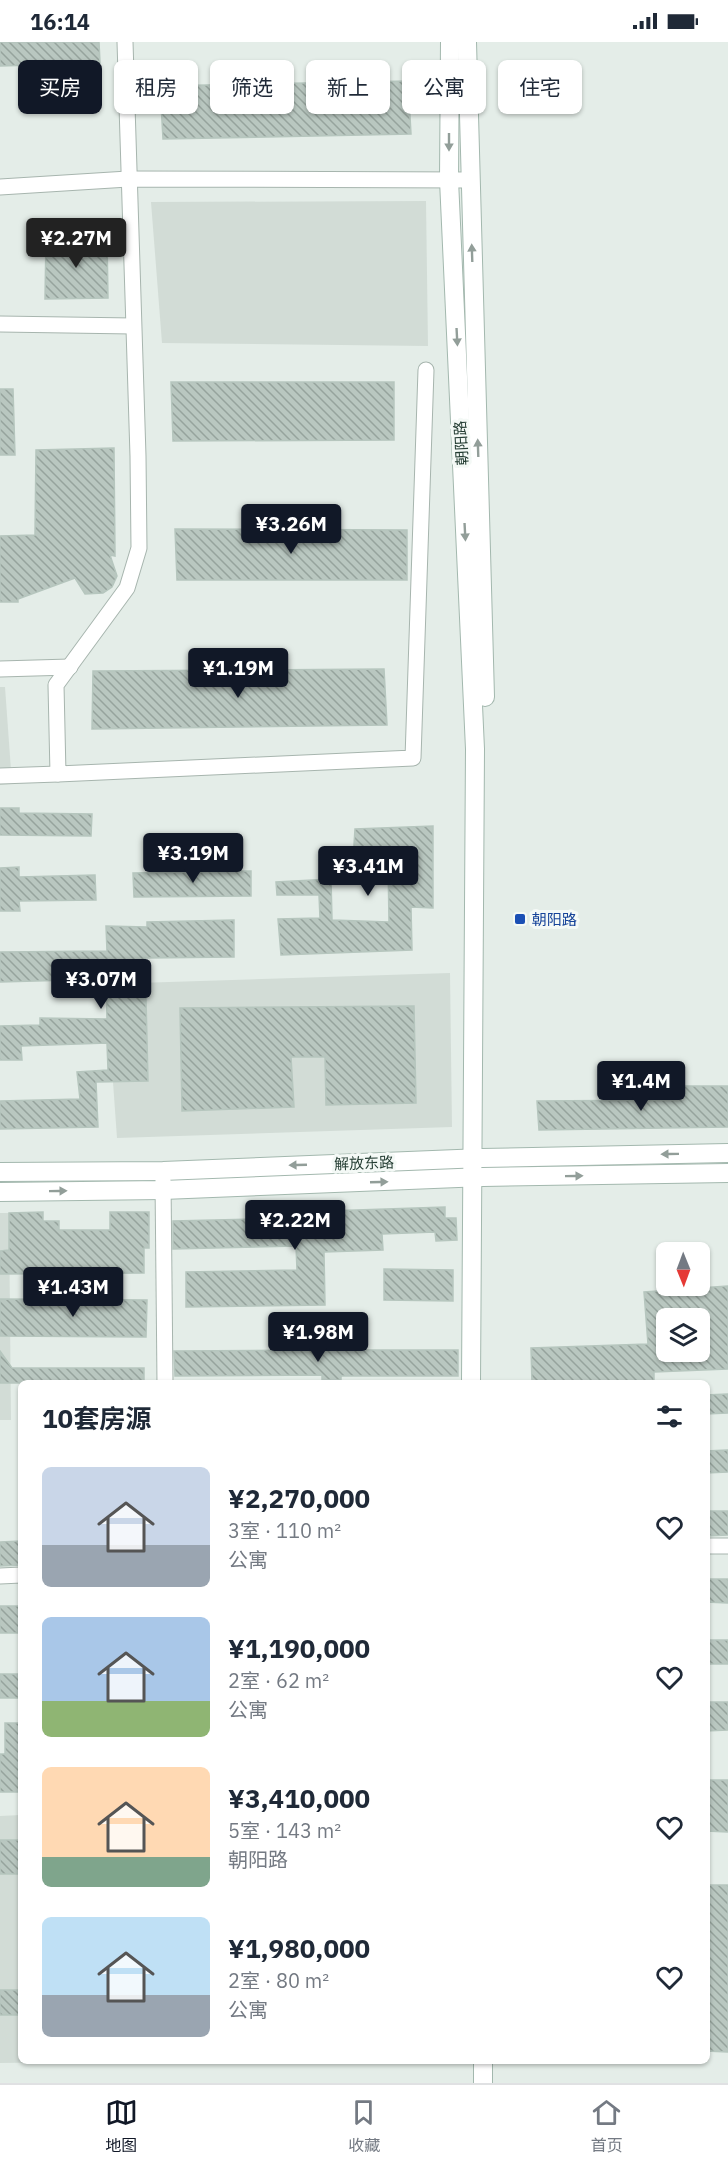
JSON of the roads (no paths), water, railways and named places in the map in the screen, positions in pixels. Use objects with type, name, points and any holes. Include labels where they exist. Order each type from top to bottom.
[{"type":"street","points":[[58,774],[56,685],[127,588],[139,548],[125,42]]},
{"type":"street","name":"朝阳路","points":[[450,42],[449,180],[475,749],[477,1158],[482,1380]]},
{"type":"street","name":"朝阳路","points":[[467,42],[487,750],[477,1158]]},
{"type":"street","points":[[0,187],[128,179],[470,180]]},
{"type":"street","points":[[0,324],[133,326]]},
{"type":"street","points":[[0,776],[413,758],[426,370]]},
{"type":"street","points":[[0,669],[70,667]]},
{"type":"street","name":"解放东路","points":[[0,1172],[163,1171],[477,1158],[728,1153]]},
{"type":"street","points":[[163,1171],[165,1380]]},
{"type":"street","name":"解放东路","points":[[0,1192],[163,1190],[478,1178],[728,1173]]},
{"type":"street","name":"朝阳路","points":[[471,1380],[478,1178]]},
{"type":"street","points":[[710,1546],[728,1546]]},
{"type":"street","points":[[0,1576],[18,1575]]},
{"type":"street","points":[[472,2064],[472,2083]]},
{"type":"street","points":[[483,2064],[483,2083]]},
{"type":"place","name":"朝阳路","points":[[520,919]]}]
